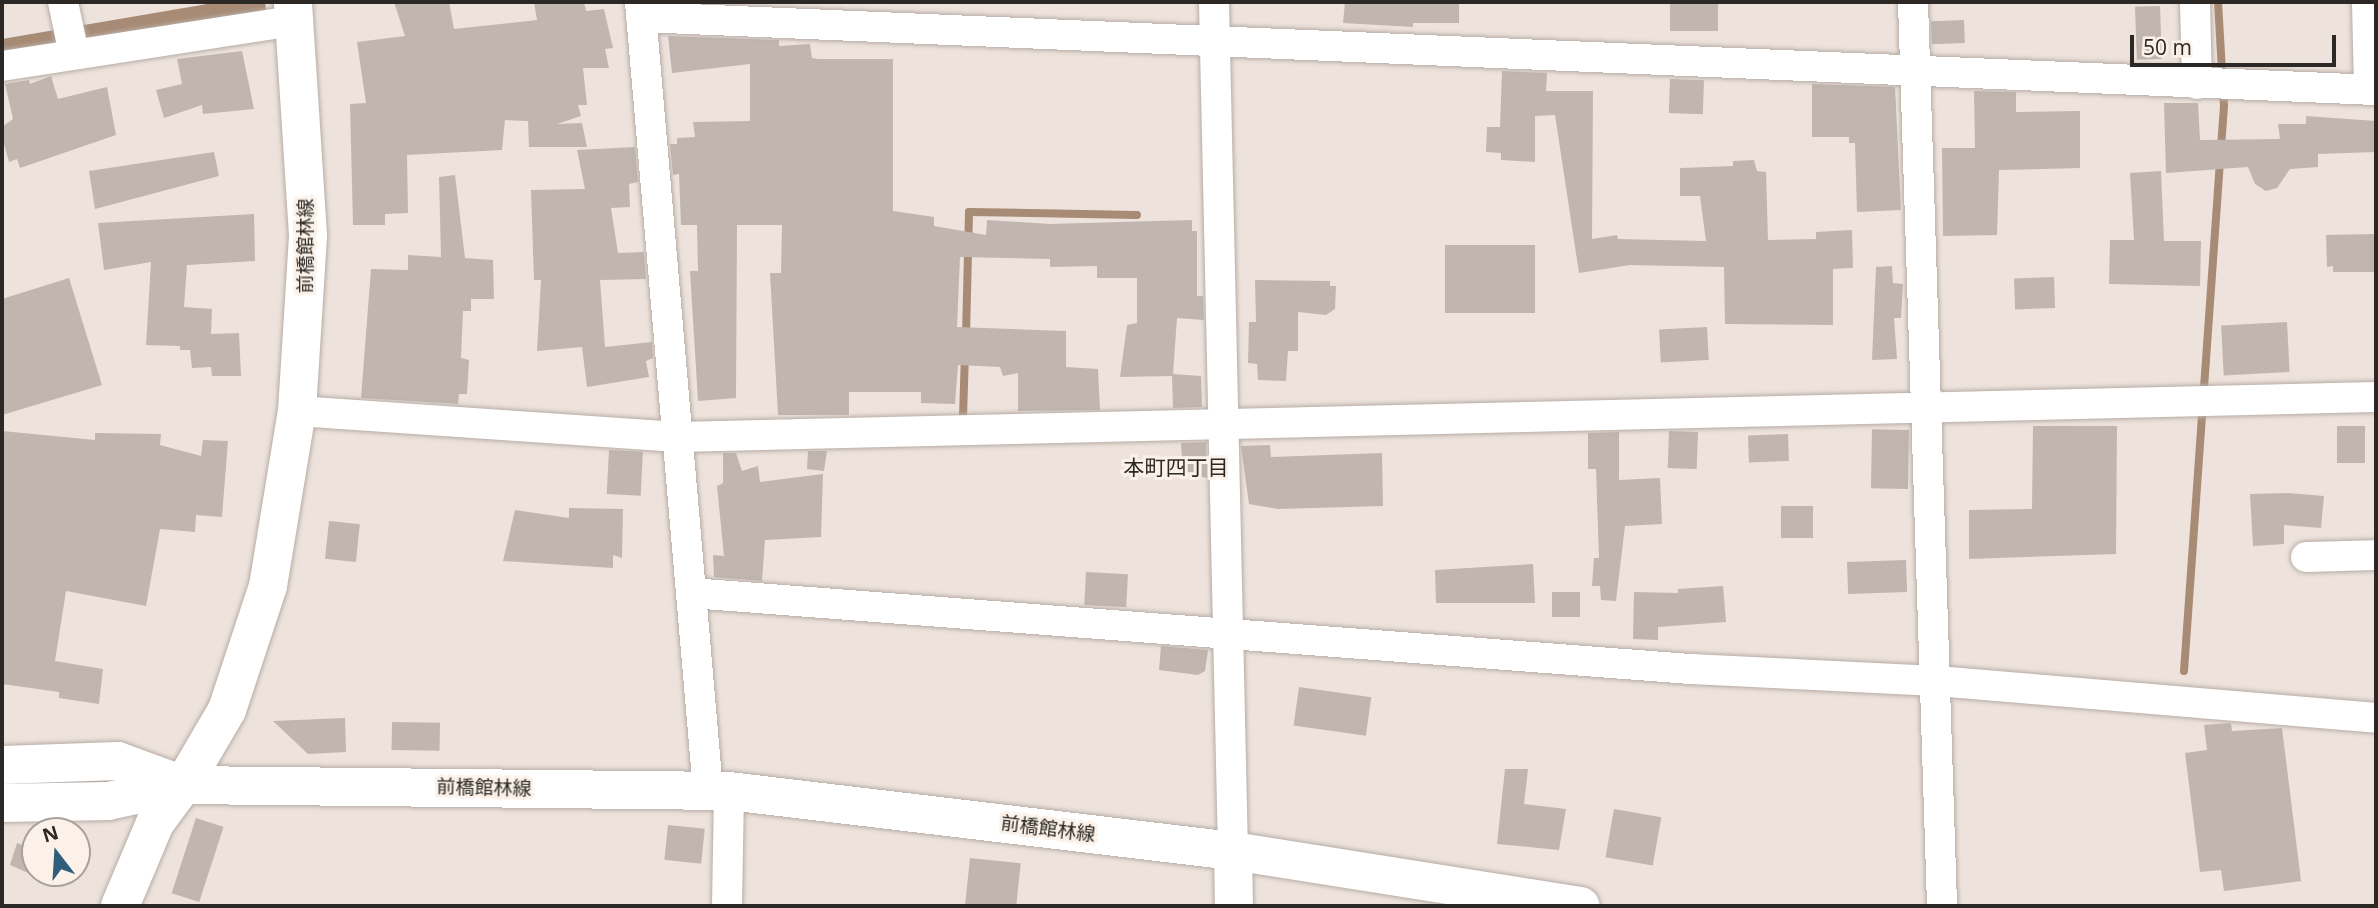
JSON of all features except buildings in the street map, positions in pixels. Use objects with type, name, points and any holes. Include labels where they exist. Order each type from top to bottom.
[{"type":"main road","name":"前橋館林線","points":[[294,11],[308,235],[297,411],[268,586],[227,710],[183,785],[718,791],[1233,851],[1581,906]]},
{"type":"main road","points":[[2,765],[118,761],[183,785]]},
{"type":"main road","points":[[2,803],[108,801],[183,785]]},
{"type":"main road","points":[[120,906],[155,823],[183,785]]},
{"type":"main road","points":[[1233,851],[1234,906]]},
{"type":"street","points":[[1214,2],[1233,851]]},
{"type":"street","points":[[1913,2],[1929,409],[1942,906]]},
{"type":"street","points":[[2195,2],[2197,84]]},
{"type":"street","points":[[727,906],[718,791],[691,593],[641,9],[1214,39],[1916,67],[2197,84],[2373,90],[2367,2]]},
{"type":"street","points":[[2,66],[69,32],[294,11]]},
{"type":"street","points":[[297,411],[678,436],[2376,397]]},
{"type":"street","points":[[2306,557],[2376,555]]},
{"type":"street","points":[[691,593],[972,617],[1228,630],[1691,669],[1937,681],[2376,718]]},
{"type":"shaded area","points":[[219,2],[265,2],[266,10],[202,25],[2,55],[2,39]]},
{"type":"waterway","points":[[2218,2],[2224,106],[2221,148]]},
{"type":"waterway","points":[[2184,671],[2220,161]]},
{"type":"waterway","points":[[966,335],[969,212],[1137,215]]},
{"type":"waterway","points":[[963,417],[965,355]]},
{"type":"district","name":"本町四丁目","points":[[1176,467]]}]
